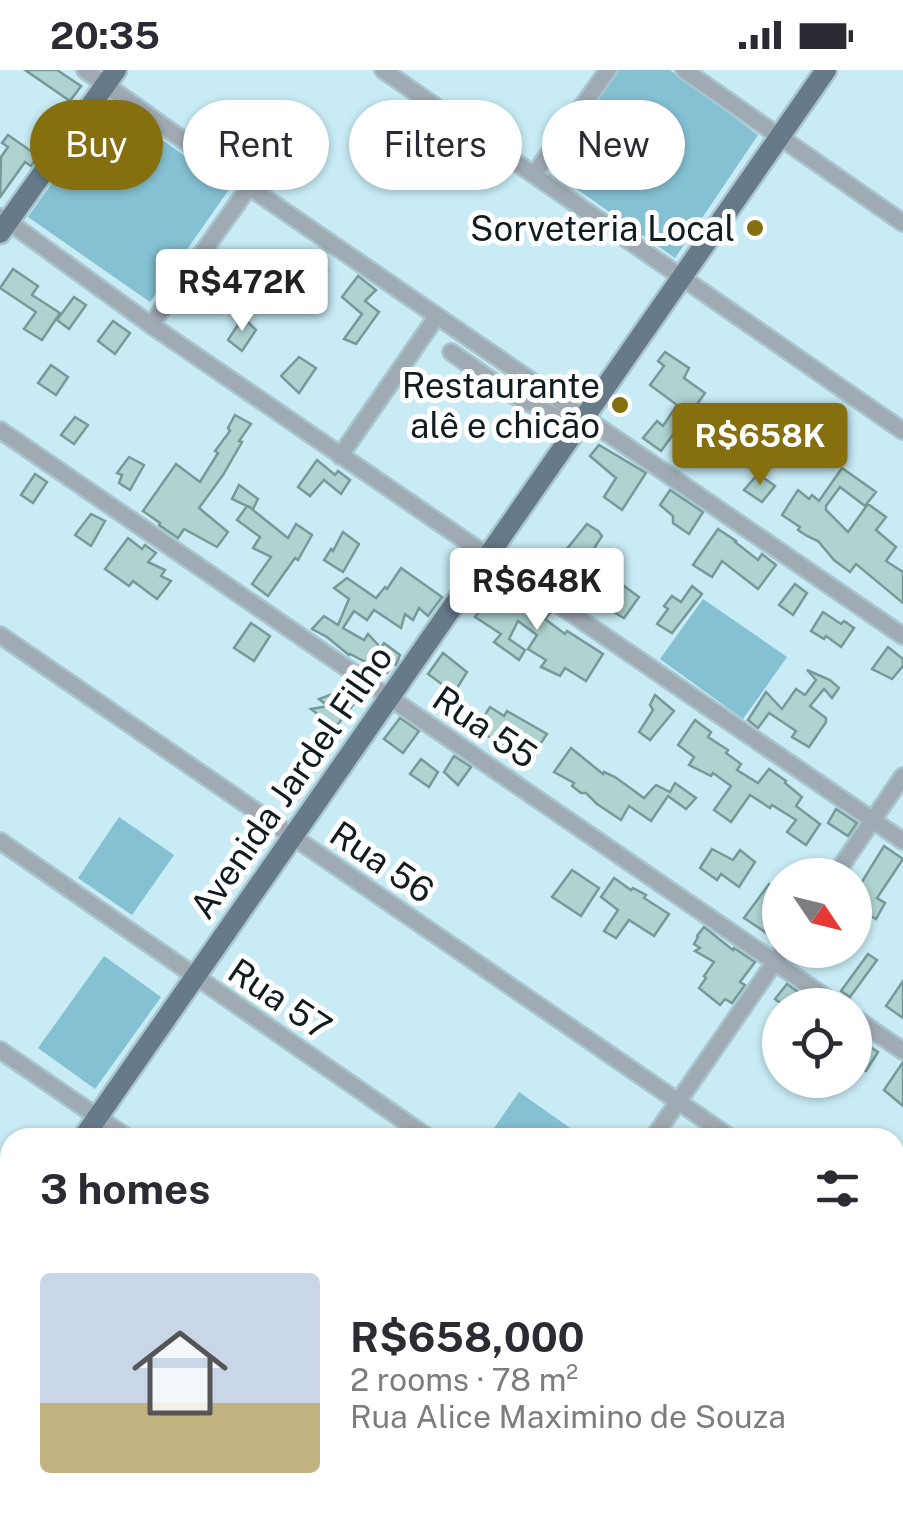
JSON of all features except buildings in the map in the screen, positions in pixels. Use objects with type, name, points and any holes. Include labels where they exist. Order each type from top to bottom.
[{"type":"main road","name":"Avenida Jardel Filho","points":[[90,1128],[826,70]]},
{"type":"main road","points":[[3,224],[111,78]]},
{"type":"street","points":[[85,70],[111,78],[183,135]]},
{"type":"street","points":[[383,70],[903,430]]},
{"type":"street","points":[[535,174],[608,70]]},
{"type":"street","points":[[684,70],[903,224]]},
{"type":"street","points":[[150,325],[247,190]]},
{"type":"street","points":[[253,190],[437,316],[581,422],[903,636]]},
{"type":"street","points":[[3,224],[903,841]]},
{"type":"street","points":[[340,456],[437,316]]},
{"type":"street","points":[[451,352],[511,394],[581,422]]},
{"type":"street","name":"Rua 55","points":[[0,430],[388,698],[762,945]]},
{"type":"street","name":"Rua 56","points":[[0,635],[716,1128]]},
{"type":"street","points":[[846,858],[903,776]]},
{"type":"street","name":"Rua 57","points":[[0,840],[414,1128]]},
{"type":"street","points":[[660,1128],[770,968]]},
{"type":"street","name":"Rua 55","points":[[792,968],[817,988]]},
{"type":"street","points":[[872,1030],[903,1051]]},
{"type":"street","points":[[0,1050],[114,1128]]},
{"type":"shaded area","points":[[618,70],[670,70],[758,135],[675,258],[578,190],[685,190],[685,100],[598,100]]},
{"type":"shaded area","points":[[163,140],[183,155],[183,190],[229,190],[150,302],[28,217],[47,190],[163,190]]},
{"type":"shaded area","points":[[703,599],[787,657],[743,719],[660,659]]},
{"type":"shaded area","points":[[119,817],[174,855],[132,915],[78,878]]},
{"type":"shaded area","points":[[104,956],[161,997],[95,1089],[38,1048]]},
{"type":"shaded area","points":[[519,1092],[570,1128],[494,1128]]},
{"type":"place","name":"Sorveteria Local","points":[[755,228]]},
{"type":"place","name":"Restaurante alê e chicão","points":[[620,405]]}]
